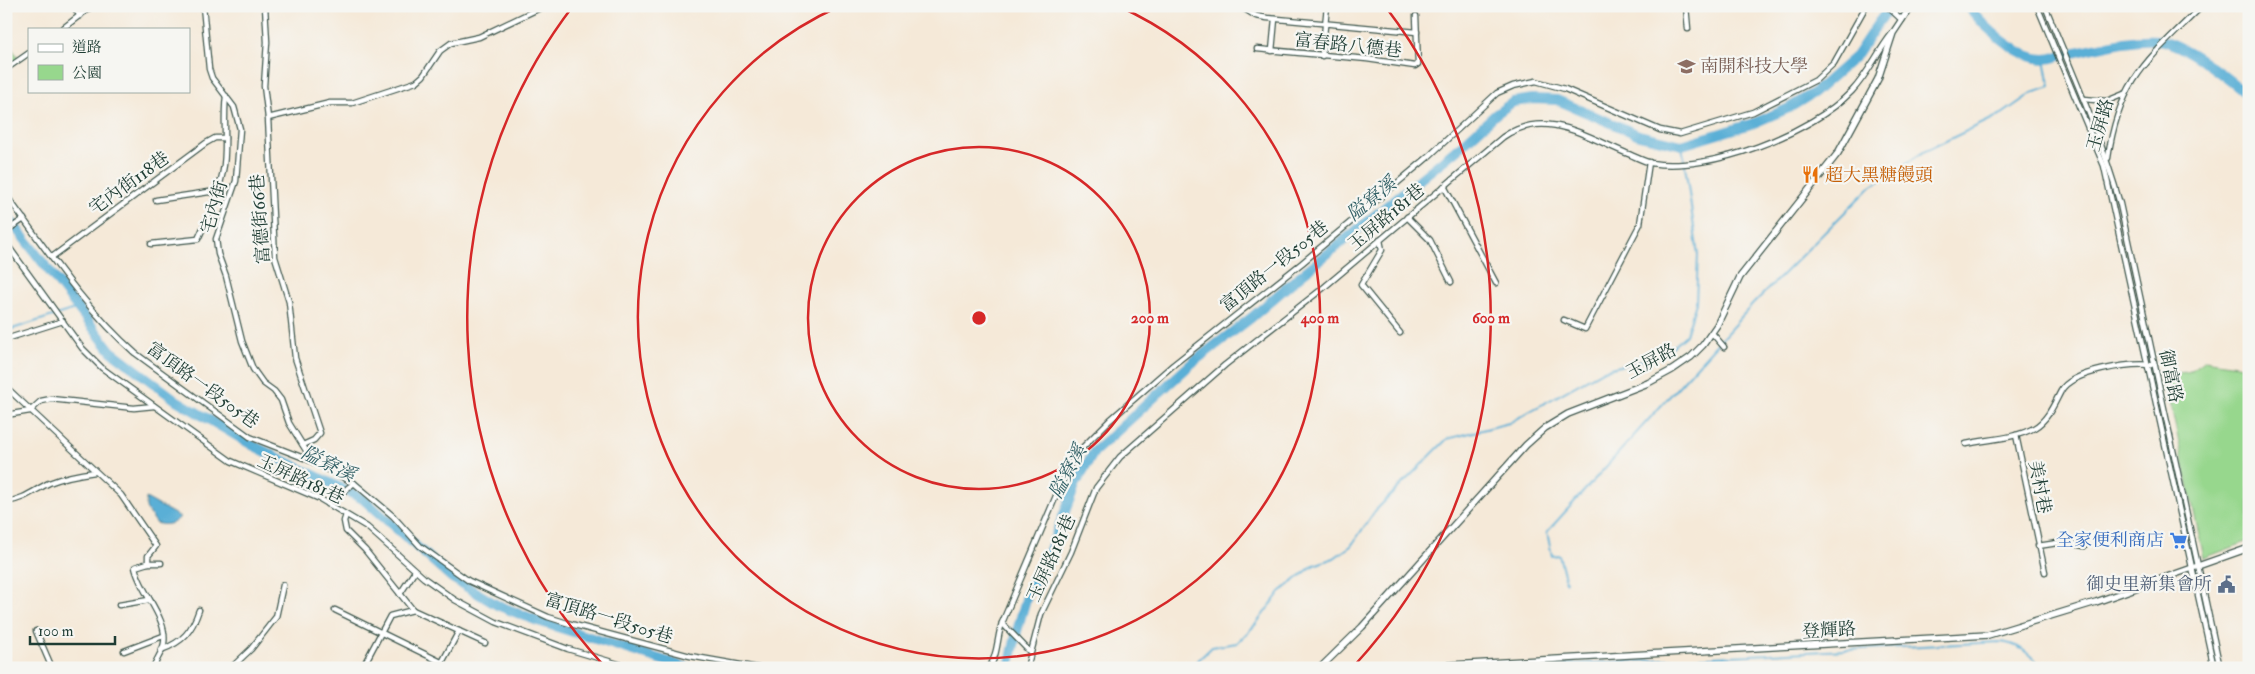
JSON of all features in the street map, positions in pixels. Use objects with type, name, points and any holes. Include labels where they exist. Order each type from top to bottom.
[{"type":"street","points":[[73,6],[80,16]]},
{"type":"street","points":[[63,28],[92,6]]},
{"type":"street","name":"宅內街","points":[[203,6],[212,78],[238,114],[240,148],[236,181],[216,239],[218,254],[226,276],[242,340],[253,369],[263,383],[274,391],[281,400],[289,423],[303,445],[309,460]]},
{"type":"street","name":"富德街66巷","points":[[264,6],[267,42],[264,86],[268,118],[275,256],[289,302],[293,351],[320,433],[319,436],[303,445]]},
{"type":"street","points":[[268,118],[330,103],[352,103],[416,82],[423,76],[440,51],[451,43],[479,37],[544,6]]},
{"type":"street","points":[[1240,6],[1256,16],[1276,19],[1417,32]]},
{"type":"street","points":[[1322,56],[1327,6]]},
{"type":"street","points":[[1686,6],[1688,29]]},
{"type":"street","name":"富頂路一段505巷","points":[[988,668],[993,661],[997,637],[1004,625],[1067,470],[1090,440],[1174,365],[1302,263],[1427,158],[1497,93],[1513,86],[1536,81],[1564,90],[1660,130],[1680,134],[1753,112],[1816,80],[1834,63],[1866,6]]},
{"type":"street","points":[[1887,6],[1902,20]]},
{"type":"street","name":"玉屏路","points":[[1320,668],[1362,627],[1526,445],[1545,428],[1568,414],[1648,383],[1691,357],[1712,333],[1740,277],[1838,154],[1878,79],[1893,32],[1911,6]]},
{"type":"street","name":"御富路","points":[[2036,6],[2104,166],[2148,365],[2220,668]]},
{"type":"street","name":"御富路","points":[[2045,6],[2108,159],[2120,204],[2196,568],[2214,668]]},
{"type":"street","name":"玉屏路","points":[[2104,166],[2108,159],[2116,114],[2125,94],[2142,67],[2202,6]]},
{"type":"street","name":"富春路八德巷","points":[[1257,49],[1415,66],[1418,64],[1416,16]]},
{"type":"street","points":[[1272,51],[1276,19]]},
{"type":"street","name":"玉屏路181巷","points":[[1028,668],[1029,652],[1041,614],[1071,552],[1096,488],[1114,464],[1132,445],[1225,365],[1511,131],[1536,123],[1551,123],[1649,162],[1679,165],[1730,156],[1763,144],[1820,116],[1852,92],[1893,32]]},
{"type":"street","points":[[6,69],[28,54]]},
{"type":"street","points":[[2083,96],[2107,101],[2125,94]]},
{"type":"street","points":[[151,244],[198,239],[218,192],[224,164],[225,138],[223,117],[226,96]]},
{"type":"street","name":"宅內街118巷","points":[[52,256],[206,143],[215,138],[225,138]]},
{"type":"street","points":[[1564,320],[1585,329],[1640,224],[1649,162]]},
{"type":"street","points":[[1444,186],[1496,283]]},
{"type":"street","points":[[156,200],[218,192]]},
{"type":"street","name":"富頂路一段505巷","points":[[6,195],[23,220],[121,341],[135,353],[250,437],[309,460],[353,484],[393,516],[420,546],[446,566],[469,580],[548,617],[690,656],[758,668]]},
{"type":"street","points":[[1407,217],[1430,240],[1451,282]]},
{"type":"street","points":[[6,231],[23,220]]},
{"type":"street","points":[[1380,240],[1382,250],[1361,285],[1400,333]]},
{"type":"street","name":"玉屏路181巷","points":[[6,243],[82,348],[102,368],[239,466],[330,502],[346,515],[367,527],[415,571],[454,600],[496,622],[568,648],[632,668]]},
{"type":"street","points":[[6,339],[61,320]]},
{"type":"street","points":[[1712,333],[1722,345]]},
{"type":"street","points":[[1966,444],[2016,435],[2034,427],[2043,420],[2058,401],[2061,390],[2071,382],[2097,371],[2148,365],[2154,366]]},
{"type":"street","points":[[6,387],[126,500],[156,546],[148,556],[148,563]]},
{"type":"street","points":[[6,415],[30,411],[41,402],[51,399],[134,408],[154,406]]},
{"type":"street","name":"美村巷","points":[[2016,435],[2045,572]]},
{"type":"street","points":[[6,502],[24,499],[48,484],[68,476],[95,472]]},
{"type":"street","points":[[330,502],[353,484]]},
{"type":"street","points":[[346,515],[344,521],[346,531],[365,550],[413,610],[485,643]]},
{"type":"street","points":[[2038,546],[2064,542],[2084,546]]},
{"type":"street","name":"登輝路","points":[[1396,668],[1933,640],[1988,635],[2026,625],[2196,568],[2249,548]]},
{"type":"street","points":[[153,668],[165,641],[159,619],[135,567],[148,563],[161,563]]},
{"type":"street","points":[[400,594],[415,571]]},
{"type":"street","points":[[231,668],[252,649],[276,617],[284,585]]},
{"type":"street","points":[[120,605],[149,600]]},
{"type":"street","points":[[161,650],[184,639],[194,624],[199,610]]},
{"type":"street","points":[[335,610],[441,662]]},
{"type":"street","points":[[373,668],[365,663],[390,616],[413,610]]},
{"type":"street","points":[[1004,625],[1029,652]]},
{"type":"street","points":[[36,631],[52,668]]},
{"type":"street","points":[[439,668],[459,632]]},
{"type":"street","points":[[124,651],[163,636]]},
{"type":"green space","points":[[6,40],[20,60],[6,69]]},
{"type":"green space","points":[[2205,360],[2249,367],[2249,541],[2204,558],[2164,374],[2188,372]]},
{"type":"water","points":[[146,498],[180,517],[175,522],[169,524],[156,523],[146,508]]},
{"type":"waterway","name":"隘寮溪","points":[[1009,668],[1028,592],[1046,560],[1076,483],[1094,452],[1192,363],[1251,318],[1295,280],[1461,146],[1496,114],[1513,102],[1533,99],[1557,100],[1639,135],[1682,145],[1754,123],[1789,108],[1815,92],[1856,56],[1891,6]]},
{"type":"waterway","name":"隘寮溪","points":[[1968,6],[2002,40],[2013,48],[2035,58],[2048,59],[2124,42],[2158,40],[2181,48],[2193,55],[2249,96]]},
{"type":"waterway","points":[[1566,582],[1559,555],[1552,556],[1547,532],[1753,304],[1869,188],[1925,151],[2002,114],[2032,93],[2050,87],[2045,59]]},
{"type":"waterway","points":[[1190,668],[1212,647],[1237,643],[1256,624],[1280,592],[1314,565],[1334,558],[1351,546],[1375,511],[1447,439],[1509,423],[1604,370],[1663,355],[1686,335],[1696,303],[1698,255],[1682,145]]},
{"type":"waterway","name":"隘寮溪","points":[[6,215],[111,351],[176,400],[252,445],[363,499],[452,578],[497,605],[538,621],[688,668]]},
{"type":"waterway","points":[[6,331],[78,308]]},
{"type":"waterway","points":[[1498,668],[1999,642],[2018,647],[2043,668]]},
{"type":"place","name":"南開科技大學","points":[[1686,66]]},
{"type":"place","name":"超大黑糖饅頭","points":[[1811,175]]},
{"type":"place","name":"全家便利商店","points":[[2178,540]]},
{"type":"place","name":"御史里新集會所","points":[[2226,584]]}]
